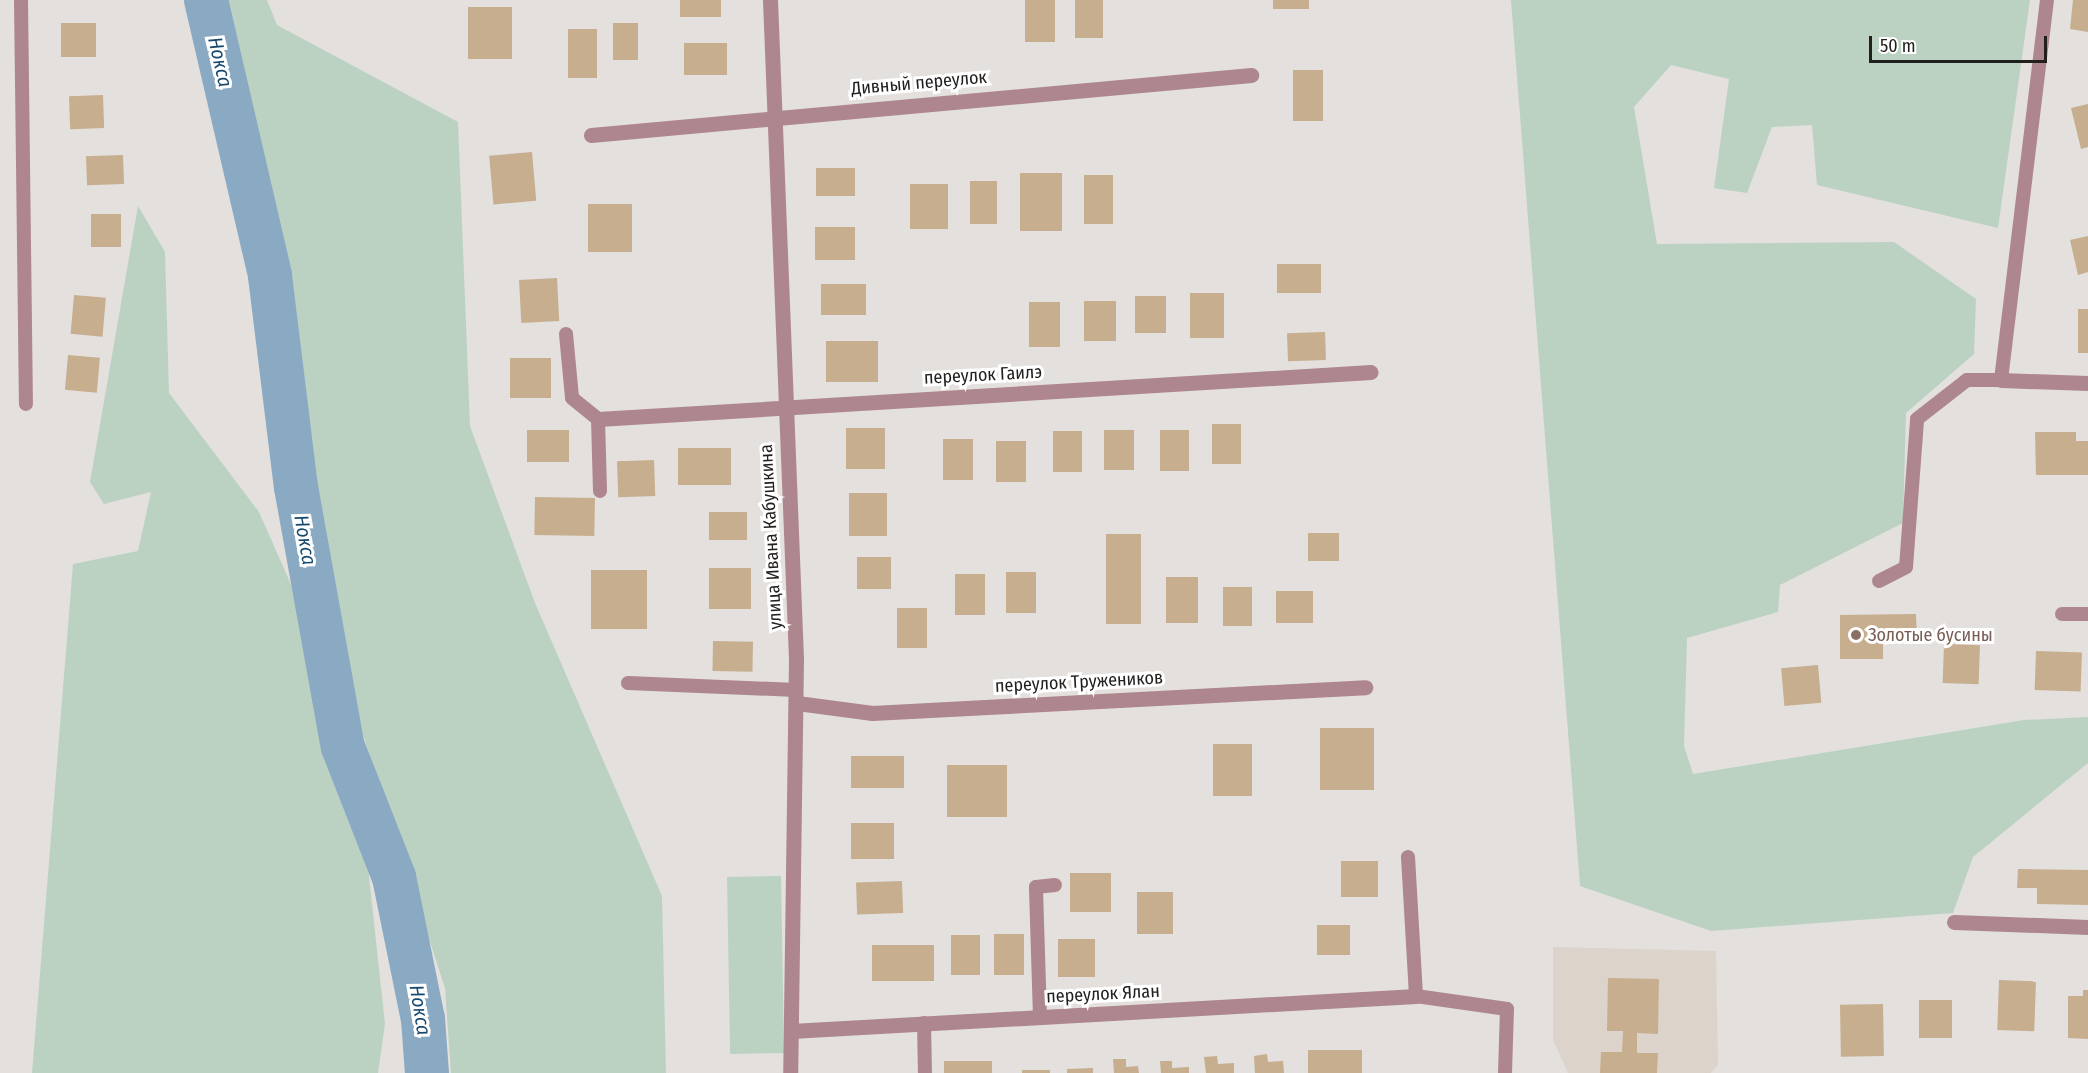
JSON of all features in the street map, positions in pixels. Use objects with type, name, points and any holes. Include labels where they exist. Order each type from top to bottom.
[{"type":"street","name":"улица Ивана Кабушкина","points":[[770,0],[778,115],[784,405],[796,696],[790,1073]]},
{"type":"street","name":"Дивный переулок","points":[[591,135],[778,115],[1251,75]]},
{"type":"street","name":"переулок Гаилэ","points":[[597,419],[784,405],[1371,372]]},
{"type":"street","points":[[2001,380],[2088,383]]},
{"type":"street","name":"переулок Тружеников","points":[[796,696],[872,713],[1365,687]]},
{"type":"street","points":[[1954,922],[2088,927]]},
{"type":"street","name":"переулок Ялан","points":[[791,1031],[1416,996]]},
{"type":"lane","points":[[21,0],[26,404]]},
{"type":"lane","points":[[1879,581],[1906,567],[1917,419],[1967,380],[2001,380],[2047,0]]},
{"type":"lane","points":[[566,334],[572,398],[597,419],[600,491]]},
{"type":"lane","points":[[2062,614],[2088,614]]},
{"type":"lane","points":[[628,683],[796,696]]},
{"type":"lane","points":[[1408,857],[1416,996],[1507,1009],[1505,1073]]},
{"type":"lane","points":[[1040,1017],[1036,887],[1054,885]]},
{"type":"lane","points":[[924,1023],[925,1073]]},
{"type":"shaded area","points":[[1553,947],[1716,951],[1718,1065],[1711,1073],[1568,1073],[1553,1040]]},
{"type":"green space","points":[[187,0],[267,0],[277,25],[458,122],[470,426],[535,603],[662,896],[666,1073],[451,1073],[445,988],[279,475],[242,233],[211,81]]},
{"type":"green space","points":[[1511,0],[2030,0],[1998,228],[1817,185],[1812,125],[1772,127],[1747,193],[1714,188],[1729,79],[1671,65],[1634,107],[1657,244],[1894,242],[1976,299],[1974,354],[1906,413],[1903,523],[1780,585],[1778,612],[1687,638],[1684,746],[1693,774],[2024,720],[2088,717],[2088,763],[1973,857],[1953,913],[1711,931],[1580,886]]},
{"type":"green space","points":[[138,206],[165,252],[169,393],[259,512],[334,682],[359,784],[385,1024],[378,1073],[32,1073],[73,564],[138,551],[151,492],[104,504],[90,482]]},
{"type":"green space","points":[[781,876],[784,1053],[730,1054],[727,877]]},
{"type":"building","points":[[680,0],[721,0],[721,17],[680,17]]},
{"type":"building","points":[[1025,0],[1055,0],[1055,42],[1025,42]]},
{"type":"building","points":[[1075,0],[1103,0],[1103,38],[1075,38]]},
{"type":"building","points":[[1273,0],[1309,0],[1309,9],[1273,9]]},
{"type":"building","points":[[2073,0],[2088,0],[2088,32],[2070,29]]},
{"type":"building","points":[[468,7],[512,7],[512,59],[468,59]]},
{"type":"building","points":[[61,23],[96,23],[96,57],[61,57]]},
{"type":"building","points":[[613,23],[638,23],[638,60],[613,60]]},
{"type":"building","points":[[568,29],[597,29],[597,78],[568,78]]},
{"type":"building","points":[[684,43],[727,43],[727,75],[684,75]]},
{"type":"building","points":[[1293,70],[1323,70],[1323,121],[1293,121]]},
{"type":"building","points":[[103,95],[104,128],[70,129],[69,96]]},
{"type":"building","points":[[2088,104],[2088,147],[2081,149],[2071,108]]},
{"type":"building","points":[[532,152],[536,201],[493,205],[489,156]]},
{"type":"building","points":[[123,155],[124,184],[87,185],[86,156]]},
{"type":"building","points":[[816,168],[855,168],[855,196],[816,196]]},
{"type":"building","points":[[1020,173],[1062,173],[1062,231],[1020,231]]},
{"type":"building","points":[[1084,175],[1113,175],[1113,224],[1084,224]]},
{"type":"building","points":[[970,181],[997,181],[997,224],[970,224]]},
{"type":"building","points":[[910,184],[948,184],[948,229],[910,229]]},
{"type":"building","points":[[588,204],[632,204],[632,252],[588,252]]},
{"type":"building","points":[[91,214],[121,214],[121,247],[91,247]]},
{"type":"building","points":[[815,227],[855,227],[855,260],[815,260]]},
{"type":"building","points":[[2088,236],[2088,272],[2078,275],[2070,240]]},
{"type":"building","points":[[1277,264],[1321,264],[1321,293],[1277,293]]},
{"type":"building","points":[[557,278],[559,321],[521,323],[519,280]]},
{"type":"building","points":[[821,284],[866,284],[866,315],[821,315]]},
{"type":"building","points":[[1190,293],[1224,293],[1224,338],[1190,338]]},
{"type":"building","points":[[74,295],[106,298],[102,337],[71,334]]},
{"type":"building","points":[[1135,296],[1166,296],[1166,333],[1135,333]]},
{"type":"building","points":[[1084,301],[1116,301],[1116,341],[1084,341]]},
{"type":"building","points":[[1029,302],[1060,302],[1060,347],[1029,347]]},
{"type":"building","points":[[2078,309],[2088,309],[2088,353],[2078,353]]},
{"type":"building","points":[[1325,332],[1326,360],[1288,361],[1287,333]]},
{"type":"building","points":[[826,341],[878,341],[878,382],[826,382]]},
{"type":"building","points":[[68,355],[100,358],[97,393],[65,390]]},
{"type":"building","points":[[510,358],[551,358],[551,398],[510,398]]},
{"type":"building","points":[[1212,424],[1241,424],[1241,464],[1212,464]]},
{"type":"building","points":[[846,428],[885,428],[885,469],[846,469]]},
{"type":"building","points":[[527,430],[569,430],[569,462],[527,462]]},
{"type":"building","points":[[1104,430],[1134,430],[1134,470],[1104,470]]},
{"type":"building","points":[[1160,430],[1189,430],[1189,471],[1160,471]]},
{"type":"building","points":[[1053,431],[1082,431],[1082,472],[1053,472]]},
{"type":"building","points":[[2035,432],[2076,432],[2076,441],[2088,441],[2088,475],[2036,475]]},
{"type":"building","points":[[943,439],[973,439],[973,480],[943,480]]},
{"type":"building","points":[[996,441],[1026,441],[1026,482],[996,482]]},
{"type":"building","points":[[678,448],[731,448],[731,485],[678,485]]},
{"type":"building","points":[[654,460],[655,496],[618,497],[617,461]]},
{"type":"building","points":[[849,493],[887,493],[887,536],[849,536]]},
{"type":"building","points":[[535,497],[595,498],[594,536],[534,535]]},
{"type":"building","points":[[709,512],[747,512],[747,540],[709,540]]},
{"type":"building","points":[[1308,533],[1339,533],[1339,561],[1308,561]]},
{"type":"building","points":[[1106,534],[1141,534],[1141,624],[1106,624]]},
{"type":"building","points":[[857,557],[891,557],[891,589],[857,589]]},
{"type":"building","points":[[709,568],[751,568],[751,609],[709,609]]},
{"type":"building","points":[[591,570],[647,570],[647,629],[591,629]]},
{"type":"building","points":[[1006,572],[1036,572],[1036,613],[1006,613]]},
{"type":"building","points":[[955,574],[985,574],[985,615],[955,615]]},
{"type":"building","points":[[1166,577],[1198,577],[1198,623],[1166,623]]},
{"type":"building","points":[[1223,587],[1252,587],[1252,626],[1223,626]]},
{"type":"building","points":[[1276,591],[1313,591],[1313,623],[1276,623]]},
{"type":"building","points":[[897,608],[927,608],[927,648],[897,648]]},
{"type":"building","points":[[1916,614],[1917,640],[1883,640],[1883,659],[1840,659],[1840,615]]},
{"type":"building","points":[[713,641],[753,642],[752,672],[712,671]]},
{"type":"building","points":[[1944,644],[1980,645],[1979,684],[1943,683]]},
{"type":"building","points":[[2036,651],[2082,653],[2081,692],[2035,690]]},
{"type":"building","points":[[1818,665],[1821,703],[1784,706],[1781,668]]},
{"type":"building","points":[[1320,728],[1374,728],[1374,790],[1320,790]]},
{"type":"building","points":[[1213,744],[1252,744],[1252,796],[1213,796]]},
{"type":"building","points":[[851,756],[904,756],[904,788],[851,788]]},
{"type":"building","points":[[947,765],[1007,765],[1007,817],[947,817]]},
{"type":"building","points":[[851,823],[894,823],[894,859],[851,859]]},
{"type":"building","points":[[1341,861],[1378,861],[1378,897],[1341,897]]},
{"type":"building","points":[[2018,869],[2088,870],[2088,905],[2037,904],[2037,888],[2017,888]]},
{"type":"building","points":[[1070,873],[1111,873],[1111,912],[1070,912]]},
{"type":"building","points":[[902,881],[903,913],[857,915],[856,883]]},
{"type":"building","points":[[1137,892],[1173,892],[1173,934],[1137,934]]},
{"type":"building","points":[[1317,925],[1350,925],[1350,955],[1317,955]]},
{"type":"building","points":[[994,934],[1024,934],[1024,975],[994,975]]},
{"type":"building","points":[[951,935],[980,935],[980,975],[951,975]]},
{"type":"building","points":[[1058,939],[1095,939],[1095,977],[1058,977]]},
{"type":"building","points":[[872,945],[934,945],[934,981],[872,981]]},
{"type":"building","points":[[1608,978],[1659,979],[1658,1034],[1637,1033],[1637,1053],[1658,1053],[1657,1073],[1600,1073],[1601,1052],[1622,1052],[1623,1031],[1607,1031]]},
{"type":"building","points":[[1999,980],[2036,981],[2034,1031],[1997,1030]]},
{"type":"building","points":[[2083,990],[2088,990],[2088,1039],[2068,1038],[2068,996],[2083,996]]},
{"type":"building","points":[[1919,1000],[1952,1000],[1952,1038],[1919,1038]]},
{"type":"building","points":[[1883,1004],[1884,1056],[1841,1057],[1840,1005]]},
{"type":"building","points":[[1308,1050],[1362,1050],[1362,1073],[1308,1073]]},
{"type":"building","points":[[1267,1054],[1268,1062],[1283,1061],[1284,1073],[1255,1073],[1254,1056]]},
{"type":"building","points":[[1217,1056],[1218,1064],[1234,1063],[1234,1073],[1206,1073],[1204,1057]]},
{"type":"building","points":[[1113,1059],[1126,1059],[1126,1067],[1138,1066],[1139,1073],[1114,1073]]},
{"type":"building","points":[[944,1061],[992,1061],[992,1073],[944,1073]]},
{"type":"building","points":[[1160,1061],[1172,1061],[1172,1068],[1189,1067],[1189,1073],[1161,1073]]},
{"type":"building","points":[[1093,1068],[1093,1073],[1067,1073],[1067,1069]]},
{"type":"building","points":[[1022,1070],[1050,1070],[1050,1073],[1022,1073]]},
{"type":"waterway","name":"Нокса","points":[[206,0],[270,276],[296,487],[343,747],[394,877],[423,1019],[427,1073]]},
{"type":"place","name":"Золотые бусины","points":[[1856,635]]}]
